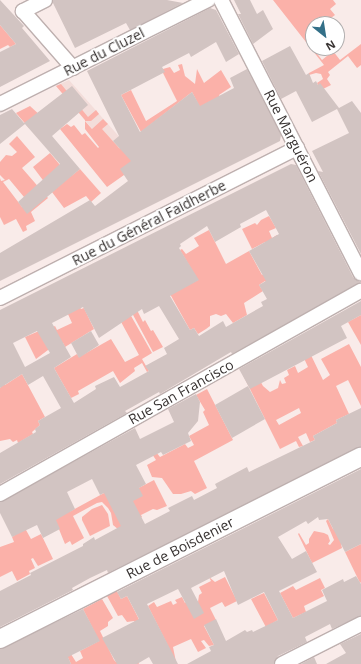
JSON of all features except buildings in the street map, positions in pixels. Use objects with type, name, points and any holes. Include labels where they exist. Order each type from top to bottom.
[{"type":"street","points":[[45,0],[23,11],[73,68]]},
{"type":"street","name":"Rue du Cluzel","points":[[0,104],[208,0]]},
{"type":"street","name":"Rue Marguéron","points":[[221,0],[361,273]]},
{"type":"street","name":"Rue du Général Faidherbe","points":[[0,298],[297,148]]},
{"type":"street","name":"Rue San Francisco","points":[[0,494],[361,291]]},
{"type":"street","name":"Rue de Boisdenier","points":[[0,639],[361,457]]},
{"type":"street","points":[[282,664],[361,624]]},
{"type":"shaded area","points":[[273,0],[333,0],[336,4],[330,9],[335,15],[334,16],[305,16],[305,41]]},
{"type":"shaded area","points":[[0,25],[16,44],[10,47],[8,45],[0,49]]},
{"type":"shaded area","points":[[361,44],[361,65],[357,68],[348,56],[328,72],[330,75],[327,79],[331,85],[321,90],[317,83],[323,79],[321,74],[316,73],[309,75],[309,73],[324,65],[317,56],[319,56],[322,60],[327,56],[337,56],[340,60]]},
{"type":"shaded area","points":[[182,64],[185,76],[195,84],[197,69],[204,83],[221,70],[231,87],[219,95],[224,105],[204,115],[192,92],[141,132],[121,95],[131,90],[146,121],[177,101],[163,73],[163,69],[170,67],[174,73],[180,70],[178,65]]},
{"type":"shaded area","points":[[69,80],[146,167],[128,181],[94,131],[56,86]]},
{"type":"shaded area","points":[[61,84],[88,117],[96,110],[99,114],[91,121],[85,121],[56,86]]},
{"type":"shaded area","points":[[30,106],[42,117],[29,128],[16,113]]},
{"type":"shaded area","points":[[103,119],[108,124],[102,129],[119,148],[137,157],[124,175],[107,187],[60,129],[67,124],[71,127],[74,125],[82,135],[85,133],[98,148],[99,147],[85,129],[85,121],[92,129]]},
{"type":"shaded area","points":[[17,136],[35,157],[22,168],[48,198],[31,212],[35,221],[26,226],[27,230],[23,232],[16,219],[4,225],[0,217],[0,178],[1,181],[5,180],[0,175],[0,162],[6,155],[12,156],[17,152],[9,144]],"holes":[[[9,179],[29,203],[22,207],[3,182]]]},
{"type":"shaded area","points":[[50,153],[70,177],[80,169],[101,193],[91,202],[86,196],[64,208],[33,167]]},
{"type":"shaded area","points":[[269,216],[276,228],[269,231],[272,238],[277,235],[289,258],[298,254],[306,267],[269,287],[265,281],[259,285],[263,291],[244,303],[247,315],[233,323],[226,314],[221,316],[216,314],[210,316],[210,326],[198,334],[194,328],[190,330],[170,294],[198,280],[180,250],[182,249],[186,254],[199,246],[194,238],[209,230],[226,264],[249,251],[262,275],[279,266],[265,242],[252,249],[242,229],[255,223],[257,225],[261,220]]},
{"type":"shaded area","points":[[62,301],[78,303],[81,309],[84,308],[94,329],[65,347],[63,343],[48,350],[36,359],[25,337],[39,331],[40,333],[55,326],[57,330],[72,323]]},
{"type":"shaded area","points":[[137,310],[143,322],[145,320],[163,347],[153,352],[132,313]]},
{"type":"shaded area","points":[[130,314],[152,353],[142,359],[149,371],[147,372],[142,363],[134,368],[135,371],[120,383],[113,371],[78,391],[79,394],[71,398],[54,368],[77,354],[79,357],[111,339],[125,362],[139,355],[120,320]]},
{"type":"shaded area","points":[[361,315],[361,345],[348,322]]},
{"type":"shaded area","points":[[349,344],[361,367],[361,406],[348,380],[336,386],[349,414],[336,420],[337,423],[313,436],[315,440],[310,442],[306,433],[298,437],[303,446],[299,447],[296,441],[280,449],[243,375],[258,377],[263,386],[270,392],[278,388],[280,380],[282,384],[286,383],[284,378],[289,375],[287,370],[295,366],[298,373],[308,367],[302,354],[309,351],[323,380],[330,375],[321,359]],"holes":[[[299,408],[301,413],[279,425],[276,420]]]},
{"type":"shaded area","points":[[22,374],[45,417],[38,421],[40,425],[32,432],[33,434],[18,443],[17,440],[13,442],[10,439],[0,441],[0,384],[2,379],[5,385]]},
{"type":"shaded area","points":[[207,389],[233,440],[194,461],[207,488],[195,494],[191,491],[181,494],[173,494],[162,478],[152,477],[147,465],[156,460],[152,454],[156,452],[160,457],[185,444],[188,448],[194,445],[189,436],[209,425],[203,412],[205,410],[196,395]]},
{"type":"shaded area","points":[[154,480],[167,506],[157,510],[153,509],[141,515],[142,517],[119,530],[113,525],[111,513],[108,508],[102,502],[97,503],[73,516],[84,538],[72,545],[70,541],[65,544],[54,517],[71,511],[104,493],[129,493]]},
{"type":"shaded area","points":[[102,505],[108,514],[110,526],[90,536],[82,517],[92,509]]},
{"type":"shaded area","points":[[328,519],[333,529],[353,538],[341,544],[342,548],[312,563],[298,534],[299,533],[306,545],[309,543],[309,539],[314,531],[324,533],[328,535],[330,541],[328,544],[330,545],[334,540],[326,521]]},
{"type":"shaded area","points":[[21,521],[31,539],[41,534],[53,559],[38,566],[33,558],[31,559],[35,568],[29,571],[30,574],[17,581],[12,571],[0,577],[0,547],[14,542],[12,537],[15,535]]},
{"type":"shaded area","points":[[361,544],[361,582],[360,583],[345,552]]},
{"type":"shaded area","points":[[209,577],[215,582],[225,577],[237,601],[225,607],[222,602],[210,608],[216,620],[204,626],[214,645],[209,646],[204,640],[201,641],[206,648],[198,652],[191,639],[173,647],[176,662],[148,606],[154,602],[157,607],[171,601],[173,605],[177,603],[175,600],[182,597],[185,603],[191,600],[198,602],[199,595],[202,593],[199,587],[211,581]]},
{"type":"shaded area","points":[[320,578],[325,588],[321,590],[324,596],[304,606],[306,612],[293,618],[280,593],[293,586],[296,590]]},
{"type":"shaded area","points":[[117,591],[121,599],[127,596],[149,639],[146,640],[134,621],[127,622],[122,615],[118,616],[107,596]]},
{"type":"shaded area","points":[[264,593],[278,620],[271,624],[268,631],[251,599]]},
{"type":"shaded area","points":[[102,599],[113,618],[108,622],[108,626],[100,631],[114,660],[116,662],[134,653],[139,664],[71,664],[60,641],[62,640],[76,662],[83,658],[80,651],[99,641],[83,609]]}]
